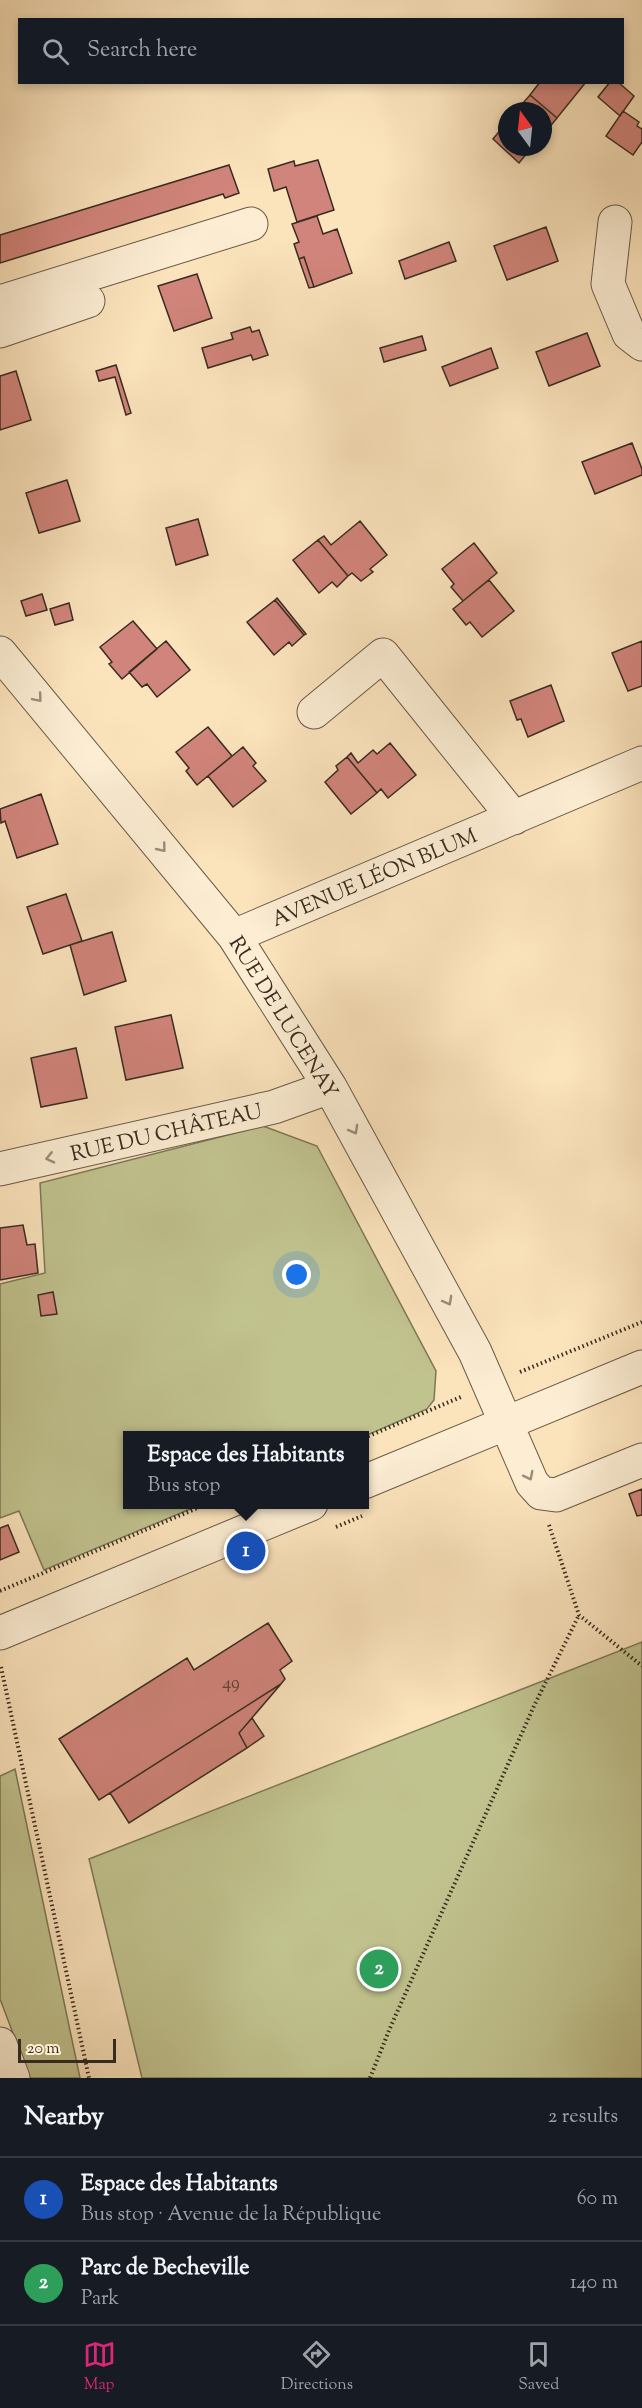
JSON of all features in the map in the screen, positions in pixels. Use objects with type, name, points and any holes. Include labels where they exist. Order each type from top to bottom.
[{"type":"street","points":[[615,222],[608,284],[629,334],[642,345]]},
{"type":"street","points":[[0,302],[251,225]]},
{"type":"street","points":[[0,331],[88,301]]},
{"type":"street","name":"RUE DE LUCENAY","points":[[0,653],[234,936],[330,1087],[475,1352],[532,1483],[541,1493]]},
{"type":"street","points":[[315,712],[383,655],[514,818]]},
{"type":"street","name":"AVENUE LÉON BLUM","points":[[234,936],[642,763]]},
{"type":"street","name":"RUE DU CHÂTEAU","points":[[0,1169],[274,1107],[330,1087]]},
{"type":"street","points":[[369,1480],[642,1367]]},
{"type":"street","points":[[541,1493],[556,1495],[642,1460]]},
{"type":"street","points":[[0,1633],[299,1509]]},
{"type":"street","points":[[0,2044],[13,2078]]},
{"type":"path","points":[[541,1493],[552,1536],[579,1615],[642,1666]]},
{"type":"path","points":[[0,1592],[195,1509]]},
{"type":"path","points":[[370,2078],[390,2028],[534,1706],[579,1615]]},
{"type":"path","points":[[1,1667],[89,2078]]},
{"type":"green space","points":[[263,1126],[317,1146],[436,1371],[434,1400],[427,1409],[369,1434],[369,1431],[123,1431],[123,1509],[190,1509],[44,1570],[19,1511],[0,1518],[0,1284],[45,1273],[40,1183]]},
{"type":"green space","points":[[642,1642],[642,2078],[142,2078],[89,1859]]},
{"type":"green space","points":[[15,1769],[80,2078],[30,2078],[0,1999],[0,1776]]},
{"type":"building","points":[[538,84],[584,84],[557,118],[552,114],[552,102],[538,102],[530,95]]},
{"type":"building","points":[[608,84],[620,84],[634,96],[620,116],[598,97]]},
{"type":"building","points":[[530,95],[538,102],[524,102]]},
{"type":"building","points":[[623,111],[639,122],[637,126],[642,129],[642,142],[633,155],[606,136]]},
{"type":"building","points":[[552,114],[557,118],[552,124]]},
{"type":"building","points":[[498,133],[498,144],[493,139]]},
{"type":"building","points":[[511,156],[525,156],[519,163]]},
{"type":"building","points":[[318,160],[334,210],[297,222],[286,187],[274,191],[268,169],[294,161],[295,166]]},
{"type":"building","points":[[229,165],[239,193],[225,198],[223,194],[0,263],[0,235]]},
{"type":"building","points":[[317,216],[323,234],[337,229],[352,273],[314,287],[304,257],[299,259],[294,244],[299,242],[292,224]]},
{"type":"building","points":[[546,227],[558,261],[507,280],[494,246]]},
{"type":"building","points":[[449,242],[456,261],[405,279],[399,261]]},
{"type":"building","points":[[304,257],[314,287],[309,288],[299,259]]},
{"type":"building","points":[[197,274],[212,318],[174,331],[158,286]]},
{"type":"building","points":[[250,327],[252,332],[259,330],[268,355],[253,360],[251,355],[208,368],[202,348],[233,339],[231,333]]},
{"type":"building","points":[[587,333],[600,366],[549,386],[536,352]]},
{"type":"building","points":[[422,336],[426,350],[384,362],[380,348]]},
{"type":"building","points":[[491,348],[498,368],[450,386],[442,367]]},
{"type":"building","points":[[116,365],[131,413],[126,415],[115,377],[99,381],[96,371]]},
{"type":"building","points":[[16,371],[31,420],[0,430],[0,376]]},
{"type":"building","points":[[632,443],[642,475],[595,494],[582,462]]},
{"type":"building","points":[[67,480],[80,521],[39,533],[26,493]]},
{"type":"building","points":[[198,519],[208,555],[176,565],[166,528]]},
{"type":"building","points":[[360,521],[387,555],[370,569],[373,572],[361,581],[352,573],[348,576],[318,540],[324,536],[331,545]]},
{"type":"building","points":[[318,540],[348,576],[337,587],[332,582],[319,593],[293,560]]},
{"type":"building","points":[[474,543],[497,573],[463,601],[451,587],[454,584],[442,569]]},
{"type":"building","points":[[489,580],[514,611],[482,637],[470,622],[466,625],[453,609]]},
{"type":"building","points":[[42,594],[47,610],[26,616],[21,601]]},
{"type":"building","points":[[277,598],[306,634],[304,635],[275,600]]},
{"type":"building","points":[[275,600],[304,635],[292,646],[289,642],[274,655],[247,622]]},
{"type":"building","points":[[69,603],[73,620],[55,625],[50,609]]},
{"type":"building","points":[[133,621],[157,649],[122,679],[109,664],[112,662],[100,647]]},
{"type":"building","points":[[166,641],[190,670],[157,697],[147,684],[142,687],[129,672]]},
{"type":"building","points":[[642,641],[642,686],[628,691],[612,653]]},
{"type":"building","points":[[551,685],[564,721],[528,737],[521,719],[517,720],[510,701]]},
{"type":"building","points":[[208,727],[232,756],[197,785],[186,771],[189,768],[176,752]]},
{"type":"building","points":[[390,743],[416,775],[388,798],[381,789],[377,793],[347,757],[351,753],[358,763],[373,750],[377,754]]},
{"type":"building","points":[[243,747],[256,763],[253,766],[266,781],[233,807],[208,776]]},
{"type":"building","points":[[347,757],[377,793],[351,814],[325,782],[338,770],[336,766]]},
{"type":"building","points":[[41,794],[58,844],[17,858],[5,821],[1,823],[0,809]]},
{"type":"building","points":[[66,894],[82,941],[43,954],[27,907]]},
{"type":"building","points":[[112,932],[126,981],[84,995],[70,945]]},
{"type":"building","points":[[171,1015],[183,1068],[126,1080],[115,1027]]},
{"type":"building","points":[[76,1048],[87,1098],[41,1107],[31,1058]]},
{"type":"building","points":[[23,1225],[27,1245],[35,1244],[38,1273],[0,1280],[0,1228]]},
{"type":"building","points":[[53,1292],[57,1314],[41,1316],[38,1295]]},
{"type":"building","points":[[642,1489],[642,1515],[637,1516],[629,1494]]},
{"type":"building","points":[[8,1525],[19,1552],[0,1560],[0,1528]]},
{"type":"building","points":[[268,1623],[292,1661],[280,1670],[285,1679],[281,1684],[99,1800],[59,1739],[187,1658],[194,1670]]},
{"type":"building","points":[[281,1684],[239,1733],[247,1748],[129,1823],[110,1793]]},
{"type":"building","points":[[252,1718],[264,1736],[247,1748],[239,1733]]},
{"type":"place","name":"Espace des Habitants","points":[[246,1551]]},
{"type":"place","name":"Parc de Becheville","points":[[379,1969]]}]
